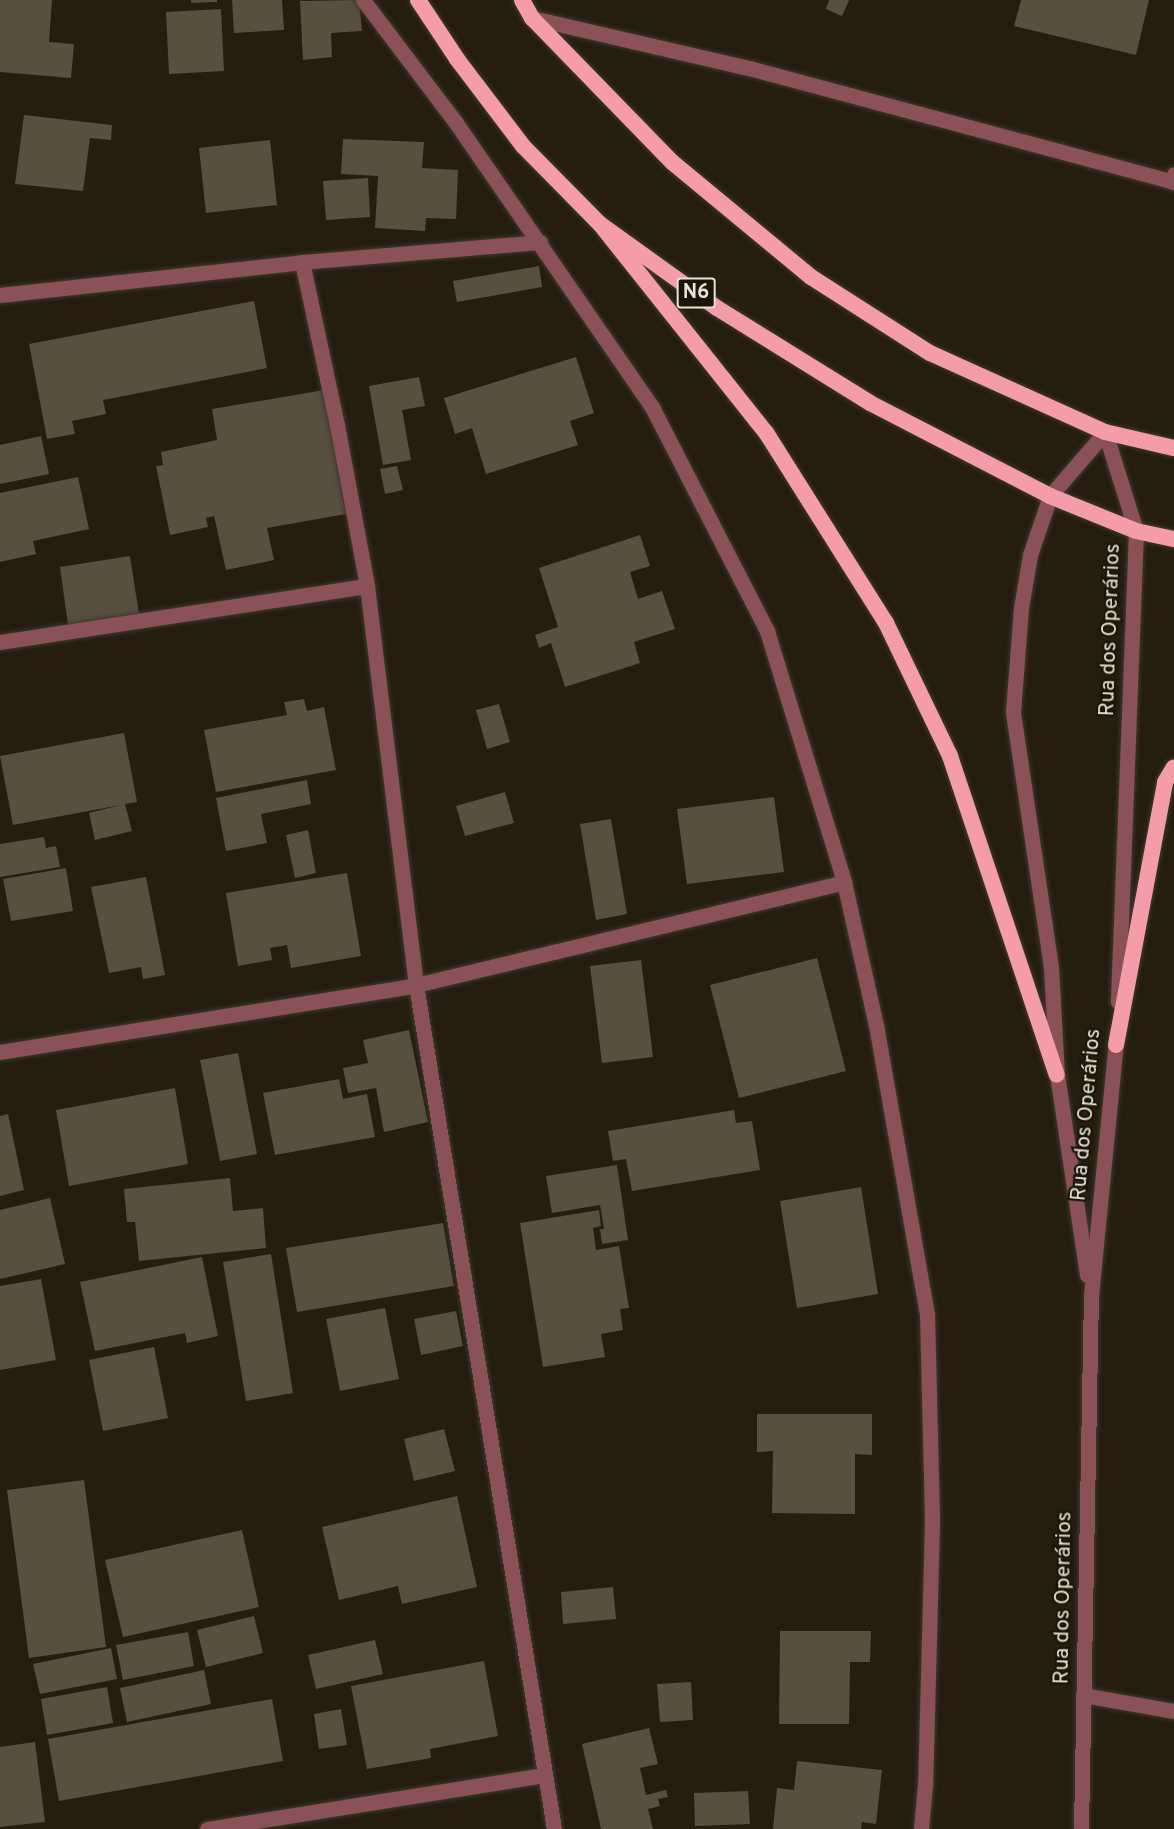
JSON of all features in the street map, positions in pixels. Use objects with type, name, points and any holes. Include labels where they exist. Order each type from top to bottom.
[{"type":"highway","name":"N6","points":[[418,0],[457,59],[524,146],[600,224],[717,308],[870,403],[1050,496],[1136,531],[1174,539]]},
{"type":"highway","points":[[522,0],[532,18],[672,162],[811,277],[930,353],[1105,432],[1174,448]]},
{"type":"highway","points":[[600,224],[767,434],[886,623],[950,756],[1057,1075]]},
{"type":"highway","points":[[1116,1045],[1165,782],[1174,766]]},
{"type":"street","points":[[363,0],[456,123],[653,409],[767,631],[843,882],[876,1025],[927,1313],[932,1523],[925,1785],[921,1829]]},
{"type":"street","points":[[532,18],[749,68],[1173,180]]},
{"type":"street","points":[[0,295],[302,262],[540,242]]},
{"type":"street","points":[[302,262],[337,425],[367,586],[416,985],[554,1829]]},
{"type":"street","name":"Rua dos Operários","points":[[1091,1296],[1057,1075],[1051,967],[1013,712],[1021,608],[1030,555],[1050,496],[1105,432]]},
{"type":"street","name":"Rua dos Operários","points":[[1081,1829],[1091,1296],[1116,1045],[1136,531],[1105,432]]},
{"type":"street","points":[[0,642],[367,586]]},
{"type":"street","points":[[0,1053],[416,985],[843,882]]},
{"type":"street","points":[[1083,1695],[1174,1711]]},
{"type":"street","points":[[207,1829],[545,1775]]},
{"type":"building","points":[[0,0],[52,0],[49,42],[74,44],[71,78],[0,72]]},
{"type":"building","points":[[191,0],[217,0],[217,2],[191,3]]},
{"type":"building","points":[[232,0],[282,0],[284,30],[234,33]]},
{"type":"building","points":[[359,0],[362,31],[331,33],[332,57],[303,60],[300,1]]},
{"type":"building","points":[[829,0],[849,0],[842,16],[826,9]]},
{"type":"building","points":[[1021,0],[1149,0],[1136,55],[1014,26]]},
{"type":"building","points":[[221,9],[224,71],[169,74],[166,12]]},
{"type":"building","points":[[24,115],[112,125],[111,140],[90,138],[83,191],[15,184]]},
{"type":"building","points":[[343,139],[424,142],[422,168],[458,170],[456,219],[426,218],[425,231],[375,228],[378,176],[341,174]]},
{"type":"building","points":[[270,140],[277,205],[206,213],[199,148]]},
{"type":"building","points":[[368,178],[370,217],[326,220],[323,181]]},
{"type":"building","points":[[539,266],[542,287],[457,302],[453,281]]},
{"type":"building","points":[[254,301],[267,368],[103,400],[106,414],[72,421],[75,434],[47,439],[29,344]]},
{"type":"building","points":[[576,357],[594,413],[570,421],[578,445],[486,474],[472,428],[455,434],[444,398]]},
{"type":"building","points":[[419,377],[425,406],[402,410],[411,460],[383,465],[369,386]]},
{"type":"building","points":[[324,390],[346,514],[267,528],[274,560],[226,570],[214,516],[206,518],[208,527],[170,535],[156,466],[163,465],[161,452],[217,440],[212,409]]},
{"type":"building","points":[[41,436],[49,474],[0,484],[0,445]]},
{"type":"building","points":[[397,466],[403,490],[385,494],[380,469]]},
{"type":"building","points":[[78,477],[89,529],[33,541],[36,554],[0,562],[0,493]]},
{"type":"building","points":[[640,535],[650,566],[630,572],[638,599],[662,591],[675,629],[634,642],[640,663],[565,687],[551,643],[539,648],[535,635],[558,627],[539,568]]},
{"type":"building","points":[[130,556],[139,614],[68,625],[60,567]]},
{"type":"building","points":[[304,699],[307,711],[324,707],[336,770],[216,792],[204,730],[287,715],[284,702]]},
{"type":"building","points":[[499,704],[510,742],[487,749],[476,710]]},
{"type":"building","points":[[124,733],[137,802],[125,804],[132,831],[95,840],[89,813],[121,805],[13,825],[0,756]]},
{"type":"building","points":[[307,780],[311,804],[261,814],[267,843],[226,851],[216,798]]},
{"type":"building","points":[[505,792],[514,823],[465,836],[456,806]]},
{"type":"building","points":[[774,797],[784,872],[687,884],[677,809]]},
{"type":"building","points":[[611,819],[627,914],[596,920],[580,824]]},
{"type":"building","points":[[308,830],[316,873],[295,878],[286,835]]},
{"type":"building","points":[[44,837],[46,848],[56,846],[60,867],[0,877],[0,844]]},
{"type":"building","points":[[66,868],[73,911],[11,921],[3,879]]},
{"type":"building","points":[[347,873],[361,956],[291,968],[287,945],[270,948],[272,960],[238,966],[226,893]]},
{"type":"building","points":[[146,877],[165,975],[143,979],[141,967],[109,973],[91,887]]},
{"type":"building","points":[[817,958],[846,1071],[739,1098],[710,985]]},
{"type":"building","points":[[641,960],[653,1057],[602,1063],[590,966]]},
{"type":"building","points":[[409,1030],[428,1122],[384,1132],[376,1088],[348,1093],[343,1068],[368,1063],[363,1040]]},
{"type":"building","points":[[238,1053],[257,1154],[220,1161],[200,1060]]},
{"type":"building","points":[[339,1079],[343,1099],[367,1094],[375,1137],[275,1155],[263,1093]]},
{"type":"building","points":[[175,1088],[188,1164],[69,1186],[56,1110]]},
{"type":"building","points":[[734,1110],[736,1123],[752,1121],[760,1170],[632,1191],[626,1159],[613,1161],[608,1131]]},
{"type":"building","points":[[8,1114],[24,1190],[0,1196],[0,1116]]},
{"type":"building","points":[[617,1165],[628,1240],[602,1244],[600,1229],[604,1229],[600,1205],[552,1213],[546,1176]]},
{"type":"building","points":[[230,1178],[233,1211],[263,1208],[266,1248],[139,1261],[135,1222],[127,1222],[124,1189]]},
{"type":"building","points":[[861,1187],[878,1294],[797,1308],[780,1201]]},
{"type":"building","points":[[50,1198],[65,1264],[0,1279],[0,1210]]},
{"type":"building","points":[[599,1210],[601,1226],[593,1228],[596,1250],[619,1246],[629,1308],[620,1309],[623,1330],[601,1334],[605,1357],[543,1367],[520,1223]]},
{"type":"building","points":[[443,1223],[454,1286],[297,1312],[286,1248]]},
{"type":"building","points":[[271,1254],[293,1393],[246,1401],[223,1262]]},
{"type":"building","points":[[202,1257],[218,1336],[187,1343],[185,1333],[95,1351],[80,1282]]},
{"type":"building","points":[[41,1279],[56,1360],[0,1370],[0,1286]]},
{"type":"building","points":[[385,1308],[399,1379],[340,1391],[326,1319]]},
{"type":"building","points":[[456,1311],[463,1346],[421,1355],[414,1319]]},
{"type":"building","points":[[154,1347],[168,1418],[103,1431],[89,1360]]},
{"type":"building","points":[[757,1414],[872,1414],[872,1455],[855,1454],[855,1514],[772,1513],[773,1451],[757,1452]]},
{"type":"building","points":[[444,1429],[455,1471],[414,1481],[404,1439]]},
{"type":"building","points":[[84,1480],[106,1647],[29,1658],[7,1490]]},
{"type":"building","points":[[457,1496],[477,1587],[402,1604],[398,1586],[339,1600],[322,1527]]},
{"type":"building","points":[[242,1530],[259,1607],[123,1637],[105,1560]]},
{"type":"building","points":[[613,1587],[616,1619],[563,1624],[561,1592]]},
{"type":"building","points":[[254,1616],[263,1653],[206,1667],[197,1630]]},
{"type":"building","points":[[780,1631],[871,1631],[870,1662],[850,1662],[849,1724],[779,1724]]},
{"type":"building","points":[[188,1632],[194,1666],[123,1680],[116,1645]]},
{"type":"building","points":[[375,1640],[383,1674],[316,1689],[308,1655]]},
{"type":"building","points":[[111,1648],[117,1679],[40,1694],[33,1664]]},
{"type":"building","points":[[484,1661],[498,1736],[430,1749],[431,1758],[367,1769],[351,1686]]},
{"type":"building","points":[[204,1670],[211,1704],[127,1722],[120,1688]]},
{"type":"building","points":[[691,1682],[693,1720],[660,1722],[657,1684]]},
{"type":"building","points":[[107,1687],[113,1723],[47,1735],[41,1699]]},
{"type":"building","points":[[272,1699],[283,1761],[59,1801],[48,1739]]},
{"type":"building","points":[[341,1709],[347,1745],[319,1749],[314,1714]]},
{"type":"building","points":[[649,1728],[658,1764],[640,1768],[646,1795],[666,1790],[668,1797],[658,1799],[660,1806],[648,1809],[653,1829],[601,1829],[582,1744]]},
{"type":"building","points":[[35,1742],[45,1822],[0,1827],[0,1747]]},
{"type":"building","points":[[797,1761],[882,1770],[876,1824],[862,1822],[861,1829],[773,1829],[777,1788],[794,1790]]},
{"type":"building","points":[[748,1791],[750,1824],[695,1826],[694,1793]]}]
